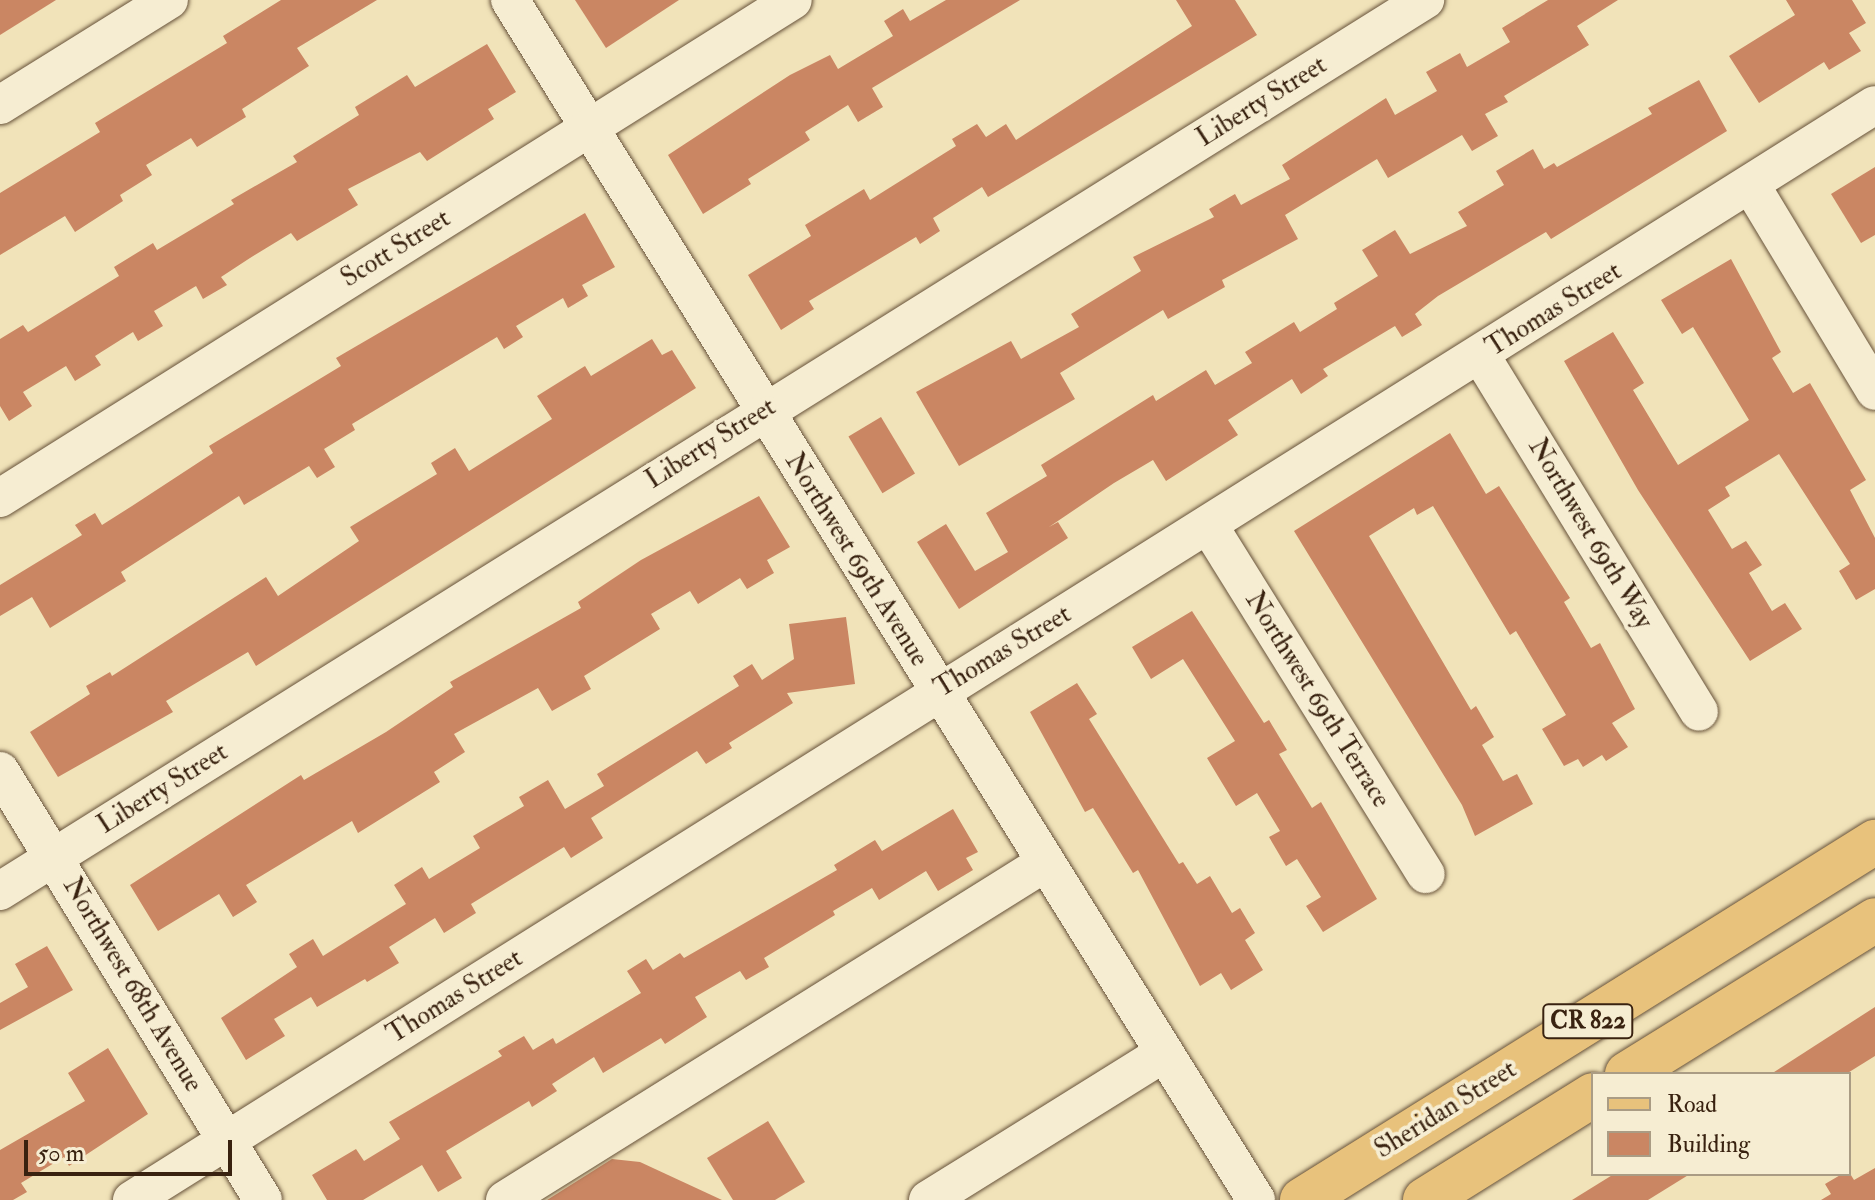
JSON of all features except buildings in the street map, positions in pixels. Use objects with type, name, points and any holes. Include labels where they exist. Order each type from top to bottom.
[{"type":"main road","name":"Sheridan Street","points":[[1302,1200],[1875,842]]},
{"type":"main road","name":"CR 822","points":[[1630,1072],[1875,920]]},
{"type":"main road","points":[[1425,1200],[1591,1096]]},
{"type":"street","points":[[0,105],[169,0]]},
{"type":"street","name":"Northwest 69th Avenue","points":[[510,0],[763,412],[1256,1200]]},
{"type":"street","name":"Scott Street","points":[[0,498],[793,0]]},
{"type":"street","name":"Liberty Street","points":[[0,891],[1425,0]]},
{"type":"street","name":"Thomas Street","points":[[132,1200],[938,691],[1752,187],[1875,105]]},
{"type":"street","points":[[1752,187],[1875,391]]},
{"type":"street","name":"Northwest 69th Way","points":[[1481,356],[1699,712]]},
{"type":"street","name":"Northwest 69th Terrace","points":[[1209,526],[1426,874]]},
{"type":"street","name":"Northwest 68th Avenue","points":[[0,771],[263,1200]]},
{"type":"street","points":[[505,1200],[1045,863]]},
{"type":"street","points":[[928,1200],[1164,1053]]}]
